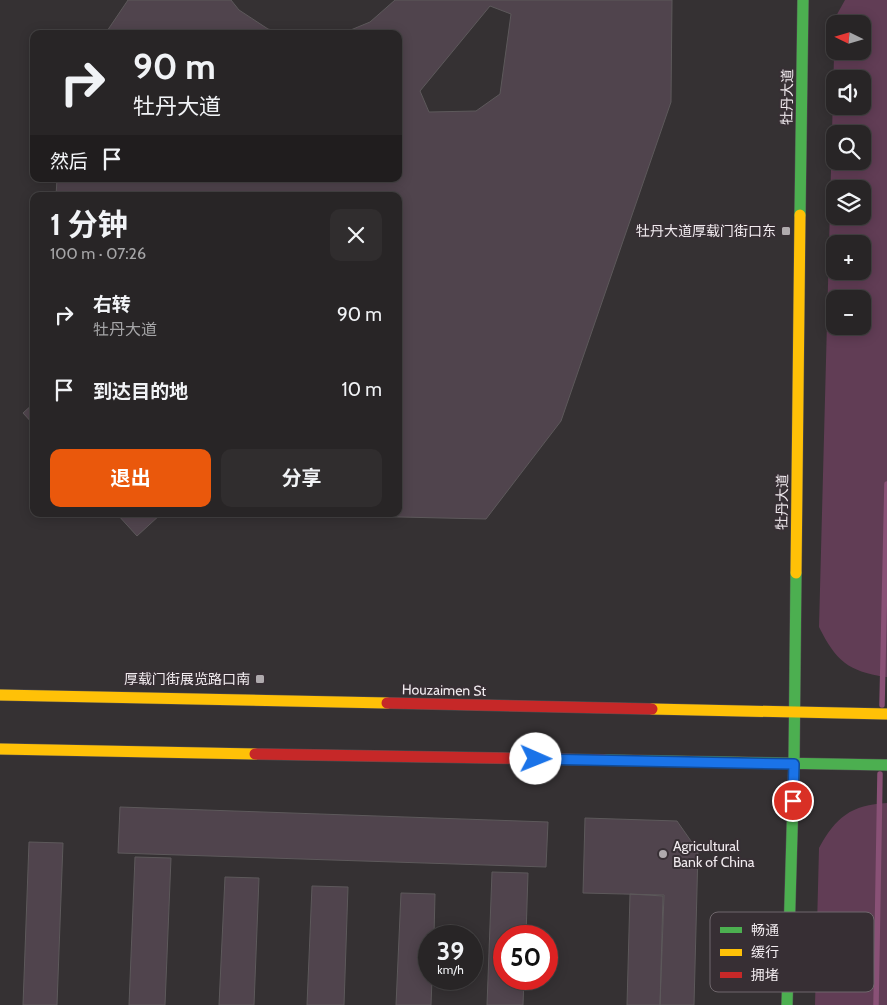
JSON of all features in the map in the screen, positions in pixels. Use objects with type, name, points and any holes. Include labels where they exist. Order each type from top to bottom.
[{"type":"main road","name":"牡丹大道","points":[[790,912],[794,764],[803,0]]},
{"type":"main road","name":"Houzaimen St","points":[[0,695],[887,714]]},
{"type":"main road","points":[[0,749],[887,765]]},
{"type":"main road","name":"牡丹大道","points":[[787,992],[787,1005]]},
{"type":"shaded area","points":[[845,0],[887,0],[887,677],[872,675],[852,668],[831,648],[819,627],[827,335],[871,335],[871,290],[828,290],[828,280],[871,280],[871,235],[829,235],[830,225],[871,225],[871,180],[831,180],[831,170],[871,170],[871,125],[832,125],[832,115],[871,115],[871,70],[834,70],[834,60],[871,60],[871,15],[837,15]]},
{"type":"shaded area","points":[[887,803],[887,1005],[815,1005],[815,992],[874,992],[874,912],[817,912],[819,848],[838,821],[854,810],[874,804]]},
{"type":"building","points":[[128,0],[231,0],[239,10],[272,30],[108,30]]},
{"type":"building","points":[[395,0],[672,0],[671,102],[561,421],[486,519],[400,517],[402,517],[402,192],[56,192],[57,182],[402,182],[402,30],[351,30],[370,22]],"holes":[[[490,6],[511,14],[500,94],[476,111],[429,112],[420,91]]]},
{"type":"building","points":[[30,407],[30,421],[23,413]]},
{"type":"building","points":[[120,517],[158,517],[137,536]]},
{"type":"building","points":[[120,807],[548,822],[546,867],[118,853]]},
{"type":"building","points":[[585,818],[677,821],[698,851],[694,1005],[660,1005],[664,895],[583,893]]},
{"type":"building","points":[[29,842],[63,843],[57,1005],[23,1005]]},
{"type":"building","points":[[135,857],[171,858],[165,1005],[129,1005]]},
{"type":"building","points":[[492,872],[528,873],[526,925],[493,925],[493,990],[524,990],[523,1005],[487,1005]]},
{"type":"building","points":[[225,877],[259,878],[254,1005],[219,1005]]},
{"type":"building","points":[[312,886],[348,887],[344,1005],[307,1005]]},
{"type":"building","points":[[401,893],[435,894],[434,925],[418,925],[418,990],[432,990],[431,1005],[396,1005]]},
{"type":"building","points":[[630,894],[663,896],[660,1005],[627,1005]]},
{"type":"waterway","points":[[882,705],[887,484]]},
{"type":"waterway","points":[[876,1005],[880,774]]},
{"type":"traffic: fast","points":[[800,215],[803,0]]},
{"type":"traffic: fast","points":[[790,912],[794,764],[796,573]]},
{"type":"traffic: fast","points":[[605,760],[887,765]]},
{"type":"traffic: fast","points":[[787,992],[787,1005]]},
{"type":"traffic: slow","points":[[796,573],[800,215]]},
{"type":"traffic: slow","points":[[0,695],[387,703]]},
{"type":"traffic: slow","points":[[652,709],[887,714]]},
{"type":"traffic: slow","points":[[0,749],[255,754]]},
{"type":"traffic: jam","points":[[387,703],[652,709]]},
{"type":"traffic: jam","points":[[255,754],[605,760]]},
{"type":"place","name":"牡丹大道厚载门街口东","points":[[786,231]]},
{"type":"place","name":"厚载门街展览路口南","points":[[260,679]]},
{"type":"place","name":"Agricultural Bank of China","points":[[663,854]]},
{"type":"route","points":[[536,759],[794,764],[793,801]]}]
